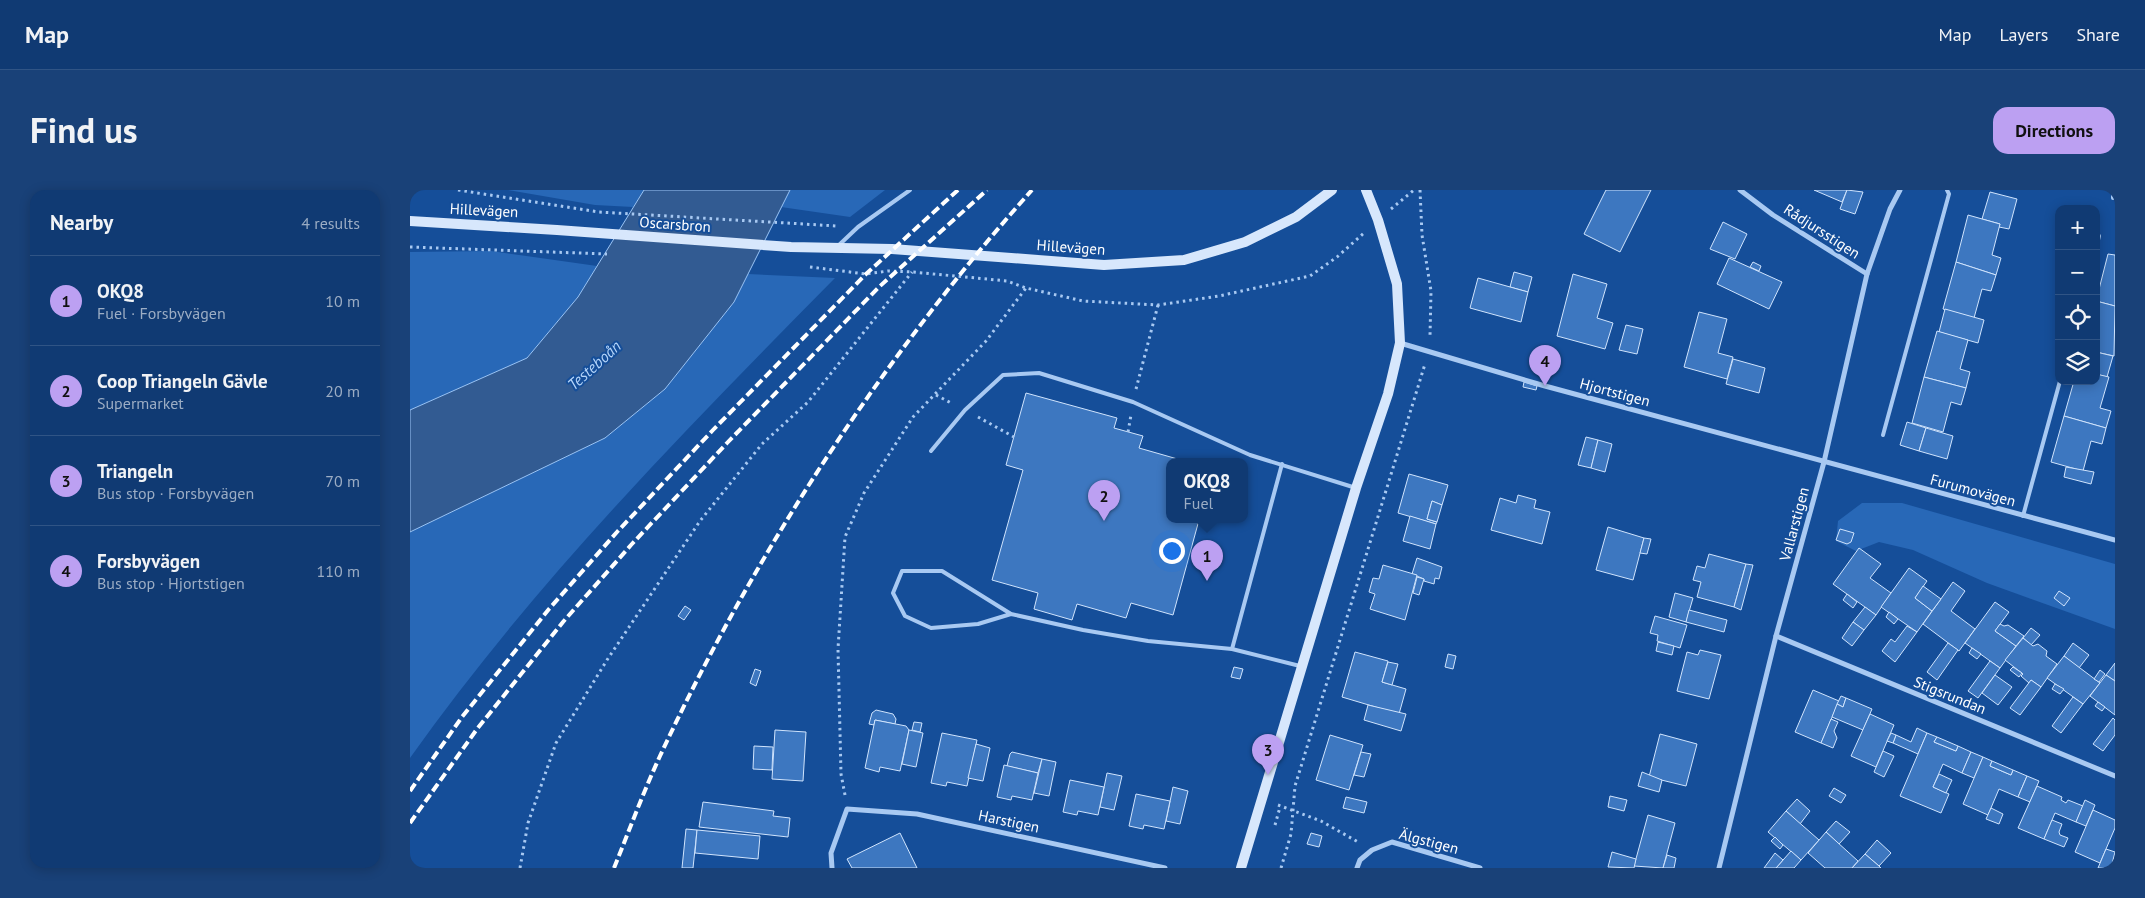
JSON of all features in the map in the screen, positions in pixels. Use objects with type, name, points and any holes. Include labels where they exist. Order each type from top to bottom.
[{"type":"street","name":"Hillevägen","points":[[791,248],[892,249],[1104,265],[1184,260],[1245,242],[1296,217],[1332,190]]},
{"type":"street","points":[[1241,868],[1260,800],[1356,488],[1388,394],[1400,343],[1397,284],[1378,220],[1366,190]]},
{"type":"street","name":"Rådjursstigen","points":[[1740,190],[1773,215],[1867,274]]},
{"type":"street","name":"Vallarstigen","points":[[1719,868],[1776,636],[1824,462],[1867,274],[1890,209],[1900,190]]},
{"type":"street","name":"Hillevägen","points":[[410,221],[557,230]]},
{"type":"street","name":"Oscarsbron","points":[[557,230],[791,248]]},
{"type":"street","name":"Hjortstigen","points":[[1400,343],[1545,386],[1824,462]]},
{"type":"street","name":"Furumovägen","points":[[1824,462],[2115,540]]},
{"type":"street","name":"Stigsrundan","points":[[1776,636],[2115,776]]},
{"type":"street","points":[[832,868],[831,853],[847,809]]},
{"type":"street","name":"Harstigen","points":[[847,809],[918,814],[1165,868]]},
{"type":"street","name":"Älgstigen","points":[[1372,850],[1392,842],[1480,868]]},
{"type":"street","points":[[1357,868],[1360,860],[1372,850]]},
{"type":"lane","points":[[835,249],[858,227],[910,190]]},
{"type":"lane","points":[[1883,435],[1949,194],[1947,190]]},
{"type":"lane","points":[[2113,190],[2113,198]]},
{"type":"lane","points":[[931,451],[965,410],[1003,375],[1039,373],[1133,402],[1250,455],[1356,488]]},
{"type":"lane","points":[[2023,516],[2059,385]]},
{"type":"lane","points":[[1232,648],[1282,464]]},
{"type":"lane","points":[[1010,614],[978,624],[931,628],[905,616],[893,593],[902,571],[942,571],[1010,614],[1083,630],[1148,641],[1232,648],[1302,666]]},
{"type":"path","name":"Oscarsbron","points":[[458,190],[599,212],[797,225],[858,227]]},
{"type":"path","points":[[808,267],[866,274],[888,271],[913,272],[1007,281],[1026,288],[1083,301],[1158,305],[1219,296],[1310,276],[1336,257],[1414,190]]},
{"type":"path","points":[[1281,868],[1291,834],[1295,786],[1429,351],[1431,291],[1422,235],[1420,190]]},
{"type":"path","points":[[410,247],[553,250]]},
{"type":"path","points":[[520,868],[528,824],[556,743],[607,660],[700,521],[762,444],[808,402],[913,272]]},
{"type":"path","points":[[847,809],[841,774],[838,649],[845,537],[864,493],[913,417],[986,342],[1026,288]]},
{"type":"path","points":[[1128,432],[1133,402],[1158,305]]},
{"type":"path","points":[[1260,800],[1321,821],[1372,850]]},
{"type":"path","points":[[1275,825],[1280,806]]},
{"type":"shaded area","points":[[508,190],[644,190],[633,207],[595,205]]},
{"type":"shaded area","points":[[790,190],[885,190],[850,217],[781,207]]},
{"type":"shaded area","points":[[491,251],[597,266],[578,297],[527,358],[410,410],[410,252]]},
{"type":"shaded area","points":[[748,274],[835,278],[667,451],[559,569],[458,693],[410,758],[410,532],[605,438],[665,389],[734,302]]},
{"type":"shaded area","points":[[1862,503],[1902,503],[2115,564],[2115,629],[1987,583],[1913,550],[1879,542],[1856,551],[1836,541],[1838,521]]},
{"type":"water","name":"Testeboån","points":[[644,190],[790,190],[734,302],[665,389],[605,438],[410,532],[410,410],[527,358],[578,297]]},
{"type":"building","points":[[1606,190],[1651,190],[1620,252],[1584,234]]},
{"type":"building","points":[[1814,190],[1847,190],[1842,202]]},
{"type":"building","points":[[1847,190],[1863,192],[1855,214],[1840,209]]},
{"type":"building","points":[[1990,192],[2017,199],[2009,229],[1999,227],[2000,224],[1982,219]]},
{"type":"building","points":[[1968,215],[2000,224],[1992,255],[2001,258],[1996,275],[1956,262]]},
{"type":"building","points":[[1723,222],[1747,234],[1735,259],[1710,249]]},
{"type":"building","points":[[2108,254],[2115,255],[2115,306],[2100,302],[2100,285]]},
{"type":"building","points":[[1729,258],[1782,282],[1769,309],[1717,284]]},
{"type":"building","points":[[1753,262],[1761,266],[1759,271],[1750,267]]},
{"type":"building","points":[[1956,262],[1996,275],[1991,291],[1982,289],[1974,318],[1943,309]]},
{"type":"building","points":[[1514,272],[1532,277],[1528,292],[1510,287]]},
{"type":"building","points":[[1573,274],[1607,284],[1597,318],[1613,323],[1605,349],[1557,336]]},
{"type":"building","points":[[1478,278],[1528,292],[1521,322],[1470,308]]},
{"type":"building","points":[[2100,302],[2115,306],[2114,356],[2100,353]]},
{"type":"building","points":[[1945,309],[1984,320],[1978,343],[1939,332]]},
{"type":"building","points":[[1699,312],[1727,319],[1718,353],[1733,357],[1727,379],[1684,367]]},
{"type":"building","points":[[1626,325],[1643,329],[1637,354],[1619,350]]},
{"type":"building","points":[[1937,331],[1968,340],[1960,369],[1970,372],[1966,388],[1924,377]]},
{"type":"building","points":[[2100,353],[2113,356],[2107,377],[2100,375]]},
{"type":"building","points":[[1733,359],[1765,368],[1759,393],[1726,384]]},
{"type":"building","points":[[2100,375],[2109,377],[2100,408],[2111,411],[2106,428],[2064,416],[2073,385],[2100,385]]},
{"type":"building","points":[[1924,377],[1966,388],[1961,405],[1951,402],[1943,432],[1912,423]]},
{"type":"building","points":[[1524,382],[1537,386],[1536,390],[1523,387]]},
{"type":"building","points":[[1026,393],[1117,418],[1114,428],[1143,436],[1139,448],[1174,458],[1166,458],[1166,523],[1198,523],[1173,615],[1131,603],[1126,618],[1077,604],[1072,620],[1034,609],[1038,593],[992,580],[1023,470],[1006,465]]},
{"type":"building","points":[[2064,416],[2106,428],[2102,444],[2091,441],[2083,471],[2051,462]]},
{"type":"building","points":[[1907,422],[1926,428],[1919,451],[1900,445]]},
{"type":"building","points":[[1926,428],[1953,436],[1947,459],[1919,451]]},
{"type":"building","points":[[1586,437],[1598,440],[1591,468],[1578,465]]},
{"type":"building","points":[[1598,440],[1612,444],[1605,472],[1591,468]]},
{"type":"building","points":[[2066,467],[2094,472],[2091,484],[2064,477]]},
{"type":"building","points":[[1409,474],[1448,485],[1442,505],[1432,501],[1427,519],[1437,522],[1436,524],[1398,513]]},
{"type":"building","points":[[1518,495],[1536,500],[1534,508],[1550,512],[1542,544],[1491,530],[1500,498],[1516,503]]},
{"type":"building","points":[[1432,501],[1442,505],[1437,522],[1427,519]]},
{"type":"building","points":[[1410,516],[1436,524],[1430,549],[1403,541]]},
{"type":"building","points":[[1608,527],[1644,538],[1633,580],[1596,570]]},
{"type":"building","points":[[1840,529],[1854,533],[1851,542],[1847,544],[1836,540]]},
{"type":"building","points":[[1644,538],[1651,539],[1647,554],[1640,553]]},
{"type":"building","points":[[1859,548],[1881,564],[1870,578],[1891,593],[1876,615],[1833,584]]},
{"type":"building","points":[[1709,554],[1746,564],[1734,607],[1697,597],[1701,582],[1693,580],[1697,566],[1705,568]]},
{"type":"building","points":[[1417,558],[1442,567],[1439,579],[1435,578],[1434,584],[1412,574]]},
{"type":"building","points":[[1746,564],[1753,565],[1741,610],[1734,607]]},
{"type":"building","points":[[1383,565],[1417,575],[1405,620],[1370,609],[1375,594],[1369,592],[1373,578],[1379,579]]},
{"type":"building","points":[[1909,568],[1927,581],[1915,598],[1932,611],[1917,632],[1881,607]]},
{"type":"building","points":[[1417,577],[1424,579],[1419,595],[1413,593]]},
{"type":"building","points":[[1953,582],[1965,591],[1951,611],[1975,629],[1959,651],[1923,624]]},
{"type":"building","points":[[1923,586],[1941,599],[1932,611],[1915,598]]},
{"type":"building","points":[[2059,591],[2070,598],[2064,606],[2054,598]]},
{"type":"building","points":[[1675,593],[1693,598],[1686,622],[1669,617]]},
{"type":"building","points":[[1847,594],[1857,602],[1853,608],[1843,600]]},
{"type":"building","points":[[1995,602],[2009,612],[1995,631],[2016,646],[2000,668],[1965,643]]},
{"type":"building","points":[[685,606],[691,610],[684,620],[678,616]]},
{"type":"building","points":[[1865,607],[1876,615],[1864,630],[1853,622]]},
{"type":"building","points":[[1689,610],[1727,620],[1724,632],[1686,622]]},
{"type":"building","points":[[1889,612],[1898,619],[1894,624],[1886,617]]},
{"type":"building","points":[[1655,616],[1687,625],[1680,648],[1657,641],[1658,635],[1650,633]]},
{"type":"building","points":[[1853,622],[1864,630],[1852,646],[1842,638]]},
{"type":"building","points":[[2000,624],[2008,625],[2024,636],[2016,646],[1995,631]]},
{"type":"building","points":[[1907,626],[1917,632],[1895,662],[1882,651],[1891,639],[1895,642]]},
{"type":"building","points":[[2031,628],[2040,635],[2031,645],[2023,638]]},
{"type":"building","points":[[2023,638],[2033,646],[2038,644],[2047,651],[2046,656],[2057,664],[2041,687],[2031,680],[2029,683],[2021,676],[2023,674],[2005,660]]},
{"type":"building","points":[[1658,642],[1674,646],[1672,655],[1656,651]]},
{"type":"building","points":[[1948,643],[1958,650],[1937,680],[1927,672]]},
{"type":"building","points":[[2073,643],[2089,655],[2079,668],[2064,656]]},
{"type":"building","points":[[1972,648],[1981,654],[1977,659],[1969,653]]},
{"type":"building","points":[[1700,650],[1721,655],[1709,699],[1677,691],[1687,652],[1698,655]]},
{"type":"building","points":[[1355,652],[1388,661],[1382,682],[1406,689],[1399,714],[1342,697]]},
{"type":"building","points":[[1448,654],[1456,656],[1453,669],[1445,667]]},
{"type":"building","points":[[2064,656],[2100,683],[2083,704],[2047,678]]},
{"type":"building","points":[[1990,661],[2000,668],[1978,698],[1968,691]]},
{"type":"building","points":[[1388,662],[1398,664],[1392,685],[1382,682]]},
{"type":"building","points":[[2115,663],[2115,681],[2106,675]]},
{"type":"building","points":[[1234,667],[1243,669],[1240,679],[1231,677]]},
{"type":"building","points":[[2013,667],[2022,673],[2019,677],[2010,670]]},
{"type":"building","points":[[755,669],[761,671],[756,686],[750,683]]},
{"type":"building","points":[[2100,670],[2105,674],[2099,682],[2094,679]]},
{"type":"building","points":[[1995,675],[2012,687],[1998,705],[1982,693]]},
{"type":"building","points":[[2106,675],[2115,681],[2115,715],[2090,696]]},
{"type":"building","points":[[2031,680],[2041,687],[2020,715],[2010,708]]},
{"type":"building","points":[[2055,684],[2064,689],[2060,694],[2052,689]]},
{"type":"building","points":[[1813,690],[1839,701],[1821,743],[1795,732]]},
{"type":"building","points":[[1841,696],[1846,698],[1843,707],[1837,704]]},
{"type":"building","points":[[2073,697],[2083,704],[2061,733],[2052,726]]},
{"type":"building","points":[[1846,698],[1872,709],[1863,730],[1832,717],[1837,704],[1843,707]]},
{"type":"building","points":[[2098,702],[2105,707],[2102,711],[2095,706]]},
{"type":"building","points":[[1368,705],[1406,714],[1401,731],[1364,720]]},
{"type":"building","points":[[876,710],[893,714],[896,719],[895,724],[875,720],[874,725],[869,724],[872,713]]},
{"type":"building","points":[[1870,714],[1894,725],[1876,767],[1851,756]]},
{"type":"building","points":[[2113,718],[2115,720],[2115,735],[2103,751],[2093,744]]},
{"type":"building","points":[[1831,719],[1838,722],[1834,731],[1837,738],[1833,748],[1821,743]]},
{"type":"building","points":[[875,720],[906,726],[909,730],[900,771],[880,767],[879,772],[865,768]]},
{"type":"building","points":[[914,722],[922,723],[920,732],[912,730]]},
{"type":"building","points":[[1917,728],[1927,733],[1918,754],[1893,743],[1896,735],[1911,742]]},
{"type":"building","points":[[775,730],[806,732],[803,781],[772,779]]},
{"type":"building","points":[[909,730],[923,733],[916,767],[902,764]]},
{"type":"building","points":[[942,733],[977,740],[967,786],[947,782],[946,786],[931,783]]},
{"type":"building","points":[[1891,733],[1896,735],[1893,743],[1887,741]]},
{"type":"building","points":[[1927,733],[1937,737],[1934,742],[1956,751],[1958,746],[1971,752],[1962,773],[1943,764],[1933,787],[1949,794],[1941,813],[1900,796]]},
{"type":"building","points":[[1660,734],[1697,744],[1686,786],[1649,777]]},
{"type":"building","points":[[1330,735],[1363,745],[1349,790],[1316,780]]},
{"type":"building","points":[[1937,737],[1958,746],[1956,751],[1934,742]]},
{"type":"building","points":[[976,744],[990,748],[983,781],[968,778]]},
{"type":"building","points":[[754,746],[773,747],[772,770],[753,769]]},
{"type":"building","points":[[1883,751],[1894,756],[1884,777],[1874,772]]},
{"type":"building","points":[[1012,752],[1042,759],[1038,773],[1007,766]]},
{"type":"building","points":[[1361,752],[1371,754],[1364,777],[1354,775]]},
{"type":"building","points":[[1971,752],[1983,757],[1974,778],[1962,773]]},
{"type":"building","points":[[1983,757],[1992,761],[1990,766],[2011,775],[2013,770],[2027,776],[2018,797],[1999,789],[1988,815],[1963,804]]},
{"type":"building","points":[[1042,759],[1056,762],[1049,796],[1034,793]]},
{"type":"building","points":[[1992,761],[2013,770],[2011,775],[1990,766]]},
{"type":"building","points":[[1004,765],[1038,773],[1032,800],[1012,796],[1011,800],[997,797]]},
{"type":"building","points":[[1642,772],[1662,780],[1659,792],[1638,786]]},
{"type":"building","points":[[1107,773],[1122,776],[1114,810],[1100,807]]},
{"type":"building","points":[[1939,774],[1952,780],[1946,793],[1933,787]]},
{"type":"building","points":[[2027,776],[2039,781],[2030,802],[2018,797]]},
{"type":"building","points":[[1070,780],[1104,787],[1098,815],[1078,811],[1077,815],[1063,812]]},
{"type":"building","points":[[2037,786],[2062,797],[2061,800],[2066,803],[2068,800],[2083,806],[2076,822],[2055,813],[2044,839],[2018,828]]},
{"type":"building","points":[[1173,787],[1188,791],[1180,824],[1166,821]]},
{"type":"building","points":[[1834,788],[1846,795],[1841,803],[1829,796]]},
{"type":"building","points":[[1136,794],[1170,801],[1164,829],[1144,825],[1143,829],[1129,826]]},
{"type":"building","points":[[1610,796],[1627,800],[1624,811],[1608,807]]},
{"type":"building","points":[[1346,797],[1367,802],[1364,813],[1343,808]]},
{"type":"building","points":[[1797,799],[1810,811],[1800,824],[1786,811]]},
{"type":"building","points":[[2085,800],[2095,805],[2086,826],[2076,822]]},
{"type":"building","points":[[703,802],[774,811],[773,816],[790,818],[788,837],[699,827]]},
{"type":"building","points":[[1991,808],[2003,814],[1999,824],[1986,819]]},
{"type":"building","points":[[2093,810],[2115,820],[2115,828],[2100,863],[2075,852]]},
{"type":"building","points":[[1786,811],[1819,840],[1801,860],[1768,832]]},
{"type":"building","points":[[1648,815],[1675,823],[1663,868],[1634,866]]},
{"type":"building","points":[[2052,820],[2062,824],[2059,832],[2060,835],[2068,838],[2064,847],[2044,839]]},
{"type":"building","points":[[1836,821],[1850,832],[1839,844],[1826,832]]},
{"type":"building","points":[[686,829],[697,830],[693,868],[682,868]]},
{"type":"building","points":[[697,830],[760,836],[758,859],[695,853]]},
{"type":"building","points":[[1826,832],[1858,861],[1852,868],[1825,868],[1808,853]]},
{"type":"building","points":[[900,833],[917,868],[852,868],[847,859]]},
{"type":"building","points":[[1311,833],[1322,836],[1319,847],[1307,844]]},
{"type":"building","points":[[1775,837],[1783,845],[1780,849],[1771,841]]},
{"type":"building","points":[[1877,840],[1891,853],[1879,866],[1865,854]]},
{"type":"building","points":[[2106,849],[2115,852],[2111,868],[2098,868]]},
{"type":"building","points":[[1791,851],[1801,860],[1794,868],[1776,868]]},
{"type":"building","points":[[1612,852],[1636,859],[1634,868],[1608,867]]},
{"type":"building","points":[[1775,853],[1783,860],[1776,868],[1764,868]]},
{"type":"building","points":[[1865,854],[1879,866],[1881,868],[1852,868]]},
{"type":"building","points":[[1667,855],[1676,858],[1674,868],[1663,868]]},
{"type":"railway","points":[[410,791],[462,717],[549,609],[617,532],[713,430],[866,274],[958,190]]},
{"type":"railway","points":[[410,823],[477,729],[563,622],[631,545],[879,287],[987,190]]},
{"type":"railway","points":[[614,868],[660,756],[697,680],[780,532],[825,460],[924,320],[1032,190]]},
{"type":"place","name":"Forsbyvägen","points":[[1545,386]]},
{"type":"place","name":"Coop Triangeln Gävle","points":[[1104,521]]},
{"type":"place","name":"OKQ8","points":[[1207,581]]},
{"type":"place","name":"Triangeln","points":[[1268,775]]}]
